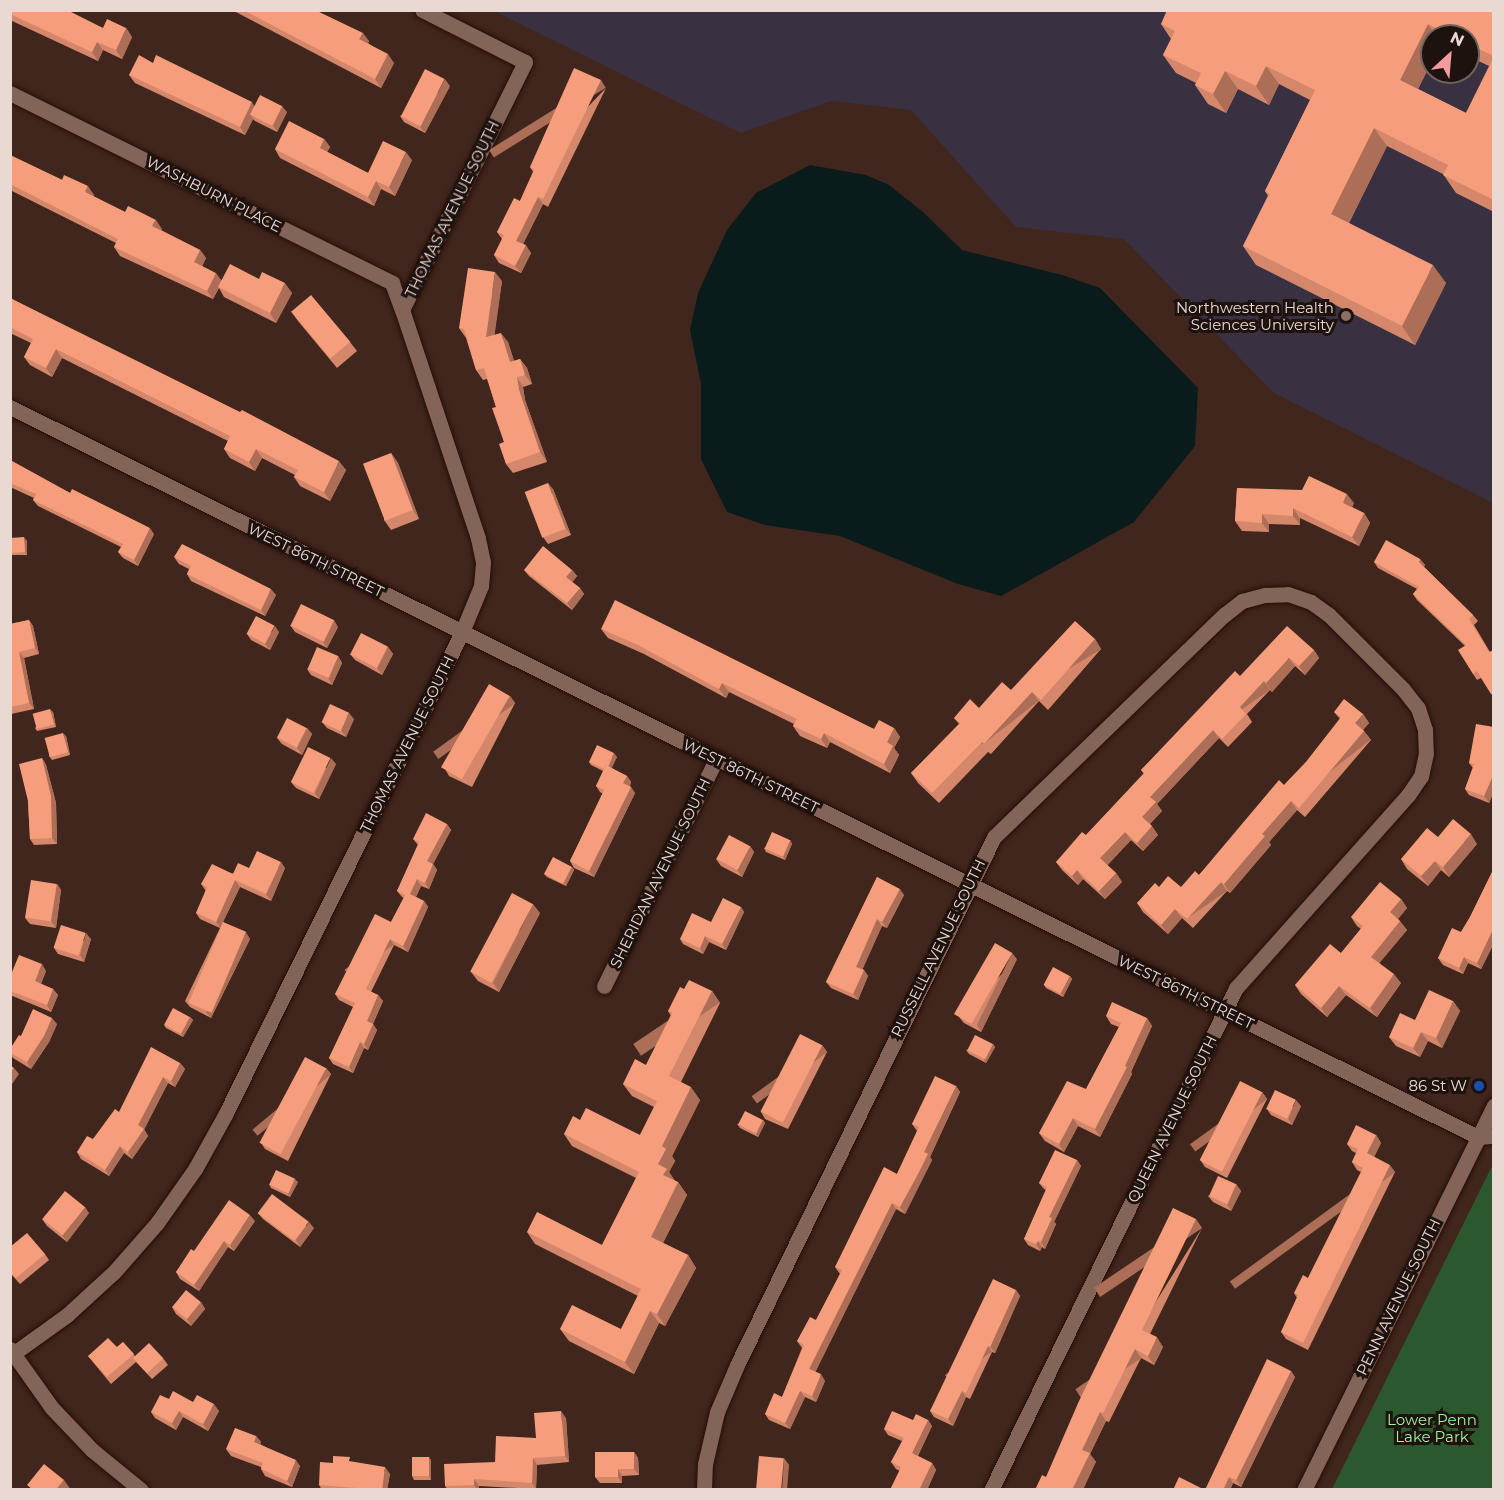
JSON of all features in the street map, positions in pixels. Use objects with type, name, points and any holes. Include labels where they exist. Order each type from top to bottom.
[{"type":"street","name":"THOMAS AVENUE SOUTH","points":[[12,1353],[66,1315],[114,1272],[157,1223],[195,1169],[226,1113],[462,632],[481,586],[483,562],[478,538],[402,310],[525,62],[422,10]]},
{"type":"street","name":"WASHBURN PLACE","points":[[10,93],[392,283],[402,310]]},
{"type":"street","name":"WEST 86TH STREET","points":[[10,407],[1478,1137]]},
{"type":"street","name":"RUSSELL AVENUE SOUTH","points":[[704,1490],[705,1464],[717,1412],[737,1365],[969,884],[994,837],[1011,818],[1242,601],[1265,595],[1288,594],[1311,602],[1329,615],[1352,638]]},
{"type":"street","name":"QUEEN AVENUE SOUTH","points":[[990,1490],[1236,988],[1408,795],[1421,776],[1426,753],[1425,730],[1418,708],[1403,689],[1352,638]]},
{"type":"street","name":"SHERIDAN AVENUE SOUTH","points":[[604,986],[716,759]]},
{"type":"street","name":"PENN AVENUE SOUTH","points":[[1304,1490],[1494,1105]]},
{"type":"street","points":[[1478,1137],[1494,1136]]},
{"type":"street","points":[[12,1353],[52,1408],[92,1450],[141,1490]]},
{"type":"shaded area","name":"Northwestern Health Sciences University","points":[[494,11],[1493,11],[1493,503],[1274,393],[1124,239],[1016,227],[911,110],[831,101],[741,133]]},
{"type":"shaded area","points":[[810,165],[866,175],[889,185],[923,212],[962,250],[1062,275],[1100,288],[1198,388],[1195,446],[1134,522],[1001,596],[958,584],[840,536],[765,525],[727,512],[701,459],[701,384],[690,330],[698,293],[727,230],[756,193]]},
{"type":"green space","name":"Lower Penn Lake Park","points":[[1493,1167],[1493,1489],[1332,1489],[1491,1168]]},
{"type":"building","points":[[10,10],[67,10],[103,28],[107,19],[126,28],[116,50],[97,42],[92,52],[10,14]]},
{"type":"building","points":[[243,10],[315,10],[363,33],[359,39],[388,54],[375,79]]},
{"type":"building","points":[[1167,10],[1488,10],[1494,13],[1494,56],[1480,50],[1480,24],[1420,24],[1420,40],[1400,80],[1466,113],[1494,57],[1494,200],[1443,175],[1448,165],[1374,128],[1331,214],[1433,265],[1402,326],[1243,246],[1269,194],[1265,191],[1315,90],[1266,66],[1256,86],[1225,71],[1213,94],[1195,85],[1201,73],[1163,55],[1175,31],[1161,24]]},
{"type":"building","points":[[139,55],[153,63],[156,55],[252,102],[240,127],[129,75]]},
{"type":"building","points":[[574,68],[601,80],[543,199],[538,197],[516,241],[526,245],[515,266],[494,255],[504,235],[497,232],[514,198],[520,201],[534,170],[530,167]]},
{"type":"building","points":[[425,69],[445,79],[421,126],[401,116]]},
{"type":"building","points":[[260,95],[282,106],[272,126],[250,115]]},
{"type":"building","points":[[289,121],[324,139],[320,148],[368,173],[383,141],[406,152],[389,187],[376,181],[368,197],[275,149]]},
{"type":"building","points":[[10,155],[62,180],[64,175],[88,186],[85,192],[125,212],[128,206],[156,220],[152,226],[200,250],[194,262],[216,273],[207,291],[114,247],[118,239],[10,184]]},
{"type":"building","points":[[230,264],[259,279],[262,272],[285,283],[270,313],[218,287]]},
{"type":"building","points":[[468,268],[495,272],[486,337],[501,333],[510,362],[520,359],[525,375],[517,377],[519,390],[540,452],[506,464],[499,444],[504,442],[492,408],[496,407],[484,368],[476,370],[464,329],[459,328]]},
{"type":"building","points":[[311,295],[350,342],[330,358],[291,312]]},
{"type":"building","points":[[10,298],[240,412],[242,410],[339,461],[324,492],[294,477],[298,470],[256,449],[249,462],[224,449],[230,436],[56,349],[46,368],[24,357],[33,339],[10,327]]},
{"type":"building","points":[[391,453],[413,510],[385,521],[363,464]]},
{"type":"building","points":[[10,460],[70,493],[72,489],[150,528],[134,560],[118,552],[123,544],[33,500],[36,494],[10,483]]},
{"type":"building","points":[[1309,476],[1347,494],[1343,503],[1364,513],[1352,537],[1293,508],[1293,516],[1262,514],[1262,523],[1235,521],[1237,488],[1302,490]]},
{"type":"building","points":[[548,483],[566,529],[542,538],[525,492]]},
{"type":"building","points":[[24,537],[25,552],[11,553],[10,538]]},
{"type":"building","points":[[1386,540],[1420,559],[1419,562],[1473,615],[1469,619],[1489,652],[1494,650],[1494,693],[1491,694],[1477,671],[1473,674],[1458,650],[1466,645],[1413,594],[1419,587],[1374,562]]},
{"type":"building","points":[[182,544],[271,589],[261,610],[187,574],[191,566],[174,557]]},
{"type":"building","points":[[543,546],[572,570],[566,577],[580,588],[567,603],[524,570]]},
{"type":"building","points":[[615,600],[874,729],[879,720],[894,728],[887,742],[893,746],[884,764],[824,733],[821,739],[793,726],[797,719],[722,683],[719,689],[638,645],[601,629]]},
{"type":"building","points":[[301,604],[334,620],[324,642],[290,626]]},
{"type":"building","points":[[256,616],[275,626],[265,644],[247,634]]},
{"type":"building","points":[[29,620],[35,648],[19,652],[29,703],[10,707],[10,624]]},
{"type":"building","points":[[1075,621],[1095,639],[1041,700],[1032,692],[984,744],[982,742],[932,793],[911,773],[960,723],[954,718],[970,699],[979,708],[1002,682],[1011,690]]},
{"type":"building","points":[[1287,626],[1314,650],[1299,666],[1289,658],[1240,707],[1246,714],[1222,739],[1213,730],[1150,797],[1156,802],[1142,817],[1152,826],[1137,843],[1125,832],[1100,858],[1116,873],[1099,891],[1077,870],[1072,876],[1056,862],[1082,832],[1086,835],[1144,773],[1141,770],[1235,671],[1240,676]]},
{"type":"building","points":[[361,633],[388,647],[377,668],[350,654]]},
{"type":"building","points":[[317,647],[338,656],[329,678],[308,669]]},
{"type":"building","points":[[489,684],[510,696],[462,779],[441,767]]},
{"type":"building","points":[[1344,699],[1363,714],[1355,723],[1364,731],[1299,808],[1291,801],[1262,834],[1265,836],[1224,884],[1221,882],[1187,919],[1175,909],[1161,925],[1137,903],[1155,883],[1159,887],[1168,876],[1181,887],[1195,871],[1199,875],[1279,780],[1284,785],[1306,762],[1341,717],[1334,712]]},
{"type":"building","points":[[330,704],[349,713],[341,731],[322,722]]},
{"type":"building","points":[[50,709],[54,724],[37,729],[33,714]]},
{"type":"building","points":[[287,718],[307,728],[297,748],[277,738]]},
{"type":"building","points":[[1476,724],[1494,727],[1494,773],[1484,796],[1465,789],[1474,764],[1469,763]]},
{"type":"building","points":[[63,733],[68,752],[50,757],[45,738]]},
{"type":"building","points":[[597,745],[614,753],[608,767],[606,765],[604,769],[589,762]]},
{"type":"building","points":[[308,747],[330,758],[313,793],[291,782]]},
{"type":"building","points":[[42,758],[51,796],[52,838],[30,839],[28,801],[19,764]]},
{"type":"building","points":[[606,765],[627,776],[623,783],[631,787],[589,871],[570,861],[604,790],[596,786]]},
{"type":"building","points":[[426,813],[447,824],[427,861],[433,864],[425,883],[417,879],[410,894],[424,901],[403,946],[390,939],[366,989],[378,995],[367,1021],[373,1024],[364,1044],[360,1042],[349,1067],[329,1058],[355,1003],[335,994],[375,914],[391,922],[405,895],[397,891],[419,842],[413,839]]},
{"type":"building","points":[[1453,819],[1471,834],[1443,867],[1435,861],[1421,876],[1401,859],[1427,828],[1438,837]]},
{"type":"building","points":[[772,832],[790,840],[783,857],[765,848]]},
{"type":"building","points":[[729,835],[750,846],[738,870],[716,859]]},
{"type":"building","points":[[257,851],[281,862],[266,894],[235,880],[216,922],[196,913],[207,887],[201,884],[212,864],[233,874],[238,863],[249,868]]},
{"type":"building","points":[[553,857],[572,867],[563,884],[544,874]]},
{"type":"building","points":[[1494,868],[1494,927],[1477,963],[1464,957],[1459,968],[1438,958],[1452,928],[1461,932]]},
{"type":"building","points":[[877,877],[900,889],[882,922],[877,919],[856,967],[864,970],[853,994],[826,982]]},
{"type":"building","points":[[31,880],[57,884],[51,922],[25,918]]},
{"type":"building","points":[[1380,882],[1401,899],[1390,912],[1400,921],[1371,957],[1394,974],[1370,1008],[1339,986],[1321,1008],[1295,985],[1330,944],[1341,953],[1363,926],[1351,917]]},
{"type":"building","points":[[512,893],[533,904],[491,983],[470,972]]},
{"type":"building","points":[[723,898],[741,907],[722,944],[705,936],[700,948],[680,939],[692,913],[711,922]]},
{"type":"building","points":[[223,922],[246,932],[212,1013],[189,1003]]},
{"type":"building","points":[[61,925],[86,933],[78,956],[54,948]]},
{"type":"building","points":[[995,943],[1012,953],[971,1024],[954,1014]]},
{"type":"building","points":[[19,955],[42,964],[35,981],[53,989],[47,1005],[10,991],[10,977]]},
{"type":"building","points":[[1053,967],[1070,976],[1060,994],[1044,985]]},
{"type":"building","points":[[689,980],[712,991],[669,1076],[691,1087],[662,1146],[666,1149],[658,1164],[667,1169],[663,1175],[678,1182],[651,1237],[688,1255],[657,1314],[650,1311],[625,1362],[560,1329],[572,1305],[621,1329],[641,1289],[527,1232],[537,1212],[602,1245],[639,1172],[564,1134],[573,1116],[580,1120],[586,1108],[640,1135],[657,1101],[623,1084],[635,1059],[646,1065],[672,1013],[668,1011],[680,987],[684,989]]},
{"type":"building","points":[[1429,990],[1453,1001],[1436,1038],[1421,1032],[1413,1048],[1389,1037],[1400,1013],[1415,1020]]},
{"type":"building","points":[[1112,1002],[1147,1018],[1125,1066],[1127,1067],[1095,1129],[1073,1118],[1059,1144],[1039,1133],[1067,1081],[1086,1089],[1121,1023],[1106,1016]]},
{"type":"building","points":[[173,1008],[190,1017],[181,1034],[164,1025]]},
{"type":"building","points":[[33,1009],[52,1018],[44,1036],[27,1062],[10,1053],[10,1049],[19,1035],[21,1036]]},
{"type":"building","points":[[800,1034],[822,1045],[783,1123],[761,1112]]},
{"type":"building","points":[[975,1035],[993,1044],[985,1059],[967,1050]]},
{"type":"building","points":[[151,1047],[180,1063],[171,1081],[163,1077],[138,1125],[144,1129],[128,1152],[120,1146],[105,1170],[77,1152],[87,1136],[93,1139],[115,1109],[119,1112]]},
{"type":"building","points":[[305,1057],[326,1068],[281,1154],[259,1143]]},
{"type":"building","points":[[935,1076],[956,1086],[924,1152],[928,1154],[917,1176],[900,1207],[892,1203],[809,1369],[821,1374],[812,1396],[800,1391],[785,1423],[765,1414],[774,1393],[782,1397],[804,1345],[797,1341],[810,1317],[816,1320],[842,1270],[835,1267],[884,1167],[897,1174],[919,1127],[912,1124]]},
{"type":"building","points":[[1240,1081],[1262,1092],[1222,1172],[1200,1160]]},
{"type":"building","points":[[1275,1090],[1296,1100],[1287,1119],[1266,1109]]},
{"type":"building","points":[[745,1111],[763,1120],[756,1133],[738,1124]]},
{"type":"building","points":[[1356,1125],[1376,1135],[1367,1153],[1390,1165],[1303,1343],[1281,1332],[1298,1295],[1294,1293],[1303,1275],[1308,1278],[1363,1168],[1352,1162],[1358,1149],[1347,1144]]},
{"type":"building","points":[[1055,1150],[1077,1160],[1049,1217],[1052,1218],[1041,1242],[1038,1241],[1036,1244],[1024,1239],[1047,1187],[1039,1183]]},
{"type":"building","points":[[276,1170],[295,1179],[288,1193],[269,1185]]},
{"type":"building","points":[[1218,1176],[1236,1184],[1227,1204],[1209,1196]]},
{"type":"building","points":[[65,1191],[85,1207],[63,1235],[42,1219]]},
{"type":"building","points":[[272,1194],[309,1222],[294,1241],[258,1213]]},
{"type":"building","points":[[229,1200],[250,1215],[230,1245],[224,1241],[194,1285],[176,1272],[191,1249],[194,1251]]},
{"type":"building","points":[[1173,1208],[1196,1219],[1142,1330],[1157,1337],[1148,1356],[1135,1349],[1082,1450],[1090,1453],[1072,1490],[1035,1490],[1042,1475],[1046,1477],[1079,1401]]},
{"type":"building","points":[[27,1233],[45,1254],[16,1278],[10,1272],[10,1247]]},
{"type":"building","points":[[993,1279],[1016,1290],[966,1393],[962,1391],[948,1419],[930,1411]]},
{"type":"building","points":[[186,1290],[201,1302],[187,1319],[172,1307]]},
{"type":"building","points":[[108,1338],[117,1347],[123,1342],[134,1354],[107,1377],[88,1356]]},
{"type":"building","points":[[149,1343],[163,1358],[147,1373],[133,1358]]},
{"type":"building","points":[[1267,1359],[1291,1371],[1236,1480],[1229,1477],[1223,1490],[1205,1490]]},
{"type":"building","points":[[173,1391],[193,1402],[197,1395],[214,1404],[203,1424],[179,1411],[172,1423],[151,1412],[160,1395],[169,1399]]},
{"type":"building","points":[[561,1411],[565,1456],[533,1458],[532,1483],[474,1479],[474,1485],[445,1486],[444,1464],[495,1462],[496,1436],[536,1438],[534,1413]]},
{"type":"building","points":[[892,1411],[913,1420],[916,1414],[928,1420],[912,1453],[932,1463],[919,1490],[890,1490],[901,1467],[891,1462],[904,1438],[884,1429]]},
{"type":"building","points":[[235,1428],[256,1436],[254,1442],[296,1460],[287,1481],[261,1469],[263,1463],[226,1449]]},
{"type":"building","points":[[595,1452],[634,1452],[634,1469],[618,1469],[618,1477],[595,1477]]},
{"type":"building","points":[[333,1456],[350,1457],[349,1461],[385,1467],[382,1490],[319,1485],[320,1462],[333,1463]]},
{"type":"building","points":[[759,1456],[784,1458],[781,1490],[756,1490]]},
{"type":"building","points":[[412,1457],[429,1457],[429,1476],[412,1476]]},
{"type":"building","points":[[44,1464],[64,1480],[56,1490],[33,1490],[27,1485]]},
{"type":"building","points":[[1179,1477],[1205,1490],[1173,1490]]},
{"type":"place","name":"Northwestern Health Sciences University","points":[[1346,316]]},
{"type":"place","name":"86 St W","points":[[1479,1086]]}]
